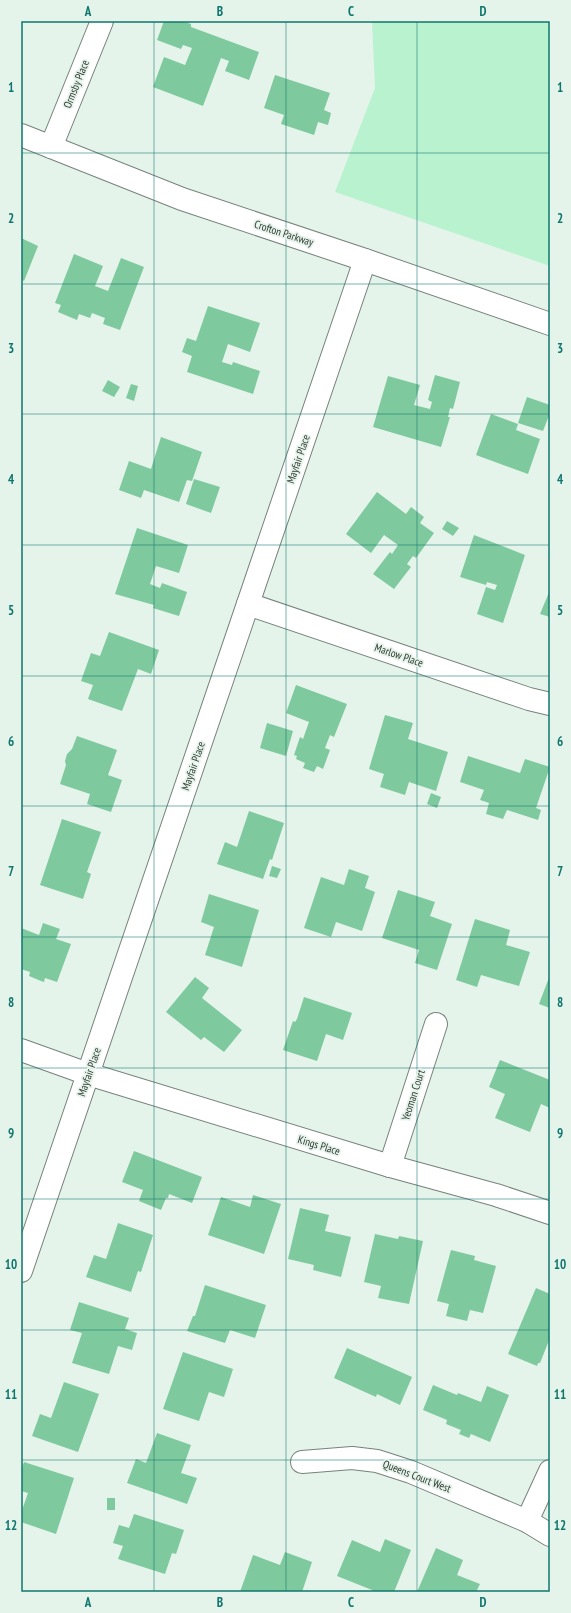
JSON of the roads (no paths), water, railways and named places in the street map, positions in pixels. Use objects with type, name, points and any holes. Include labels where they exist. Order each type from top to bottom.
[{"type":"street","name":"Ormsby Place","points":[[51,147],[102,21]]},
{"type":"street","name":"Crofton Parkway","points":[[21,135],[182,199],[550,324]]},
{"type":"street","name":"Mayfair Place","points":[[21,1271],[365,260]]},
{"type":"street","name":"Marlow Place","points":[[248,604],[521,696],[550,704]]},
{"type":"street","name":"Yeoman Court","points":[[390,1166],[436,1024]]},
{"type":"street","name":"Kings Place","points":[[21,1050],[88,1074],[390,1166],[496,1195],[550,1213]]},
{"type":"street","name":"Queens Court West","points":[[302,1462],[352,1458],[377,1461],[411,1472],[527,1521],[550,1535]]},
{"type":"street","points":[[527,1521],[550,1471]]}]
